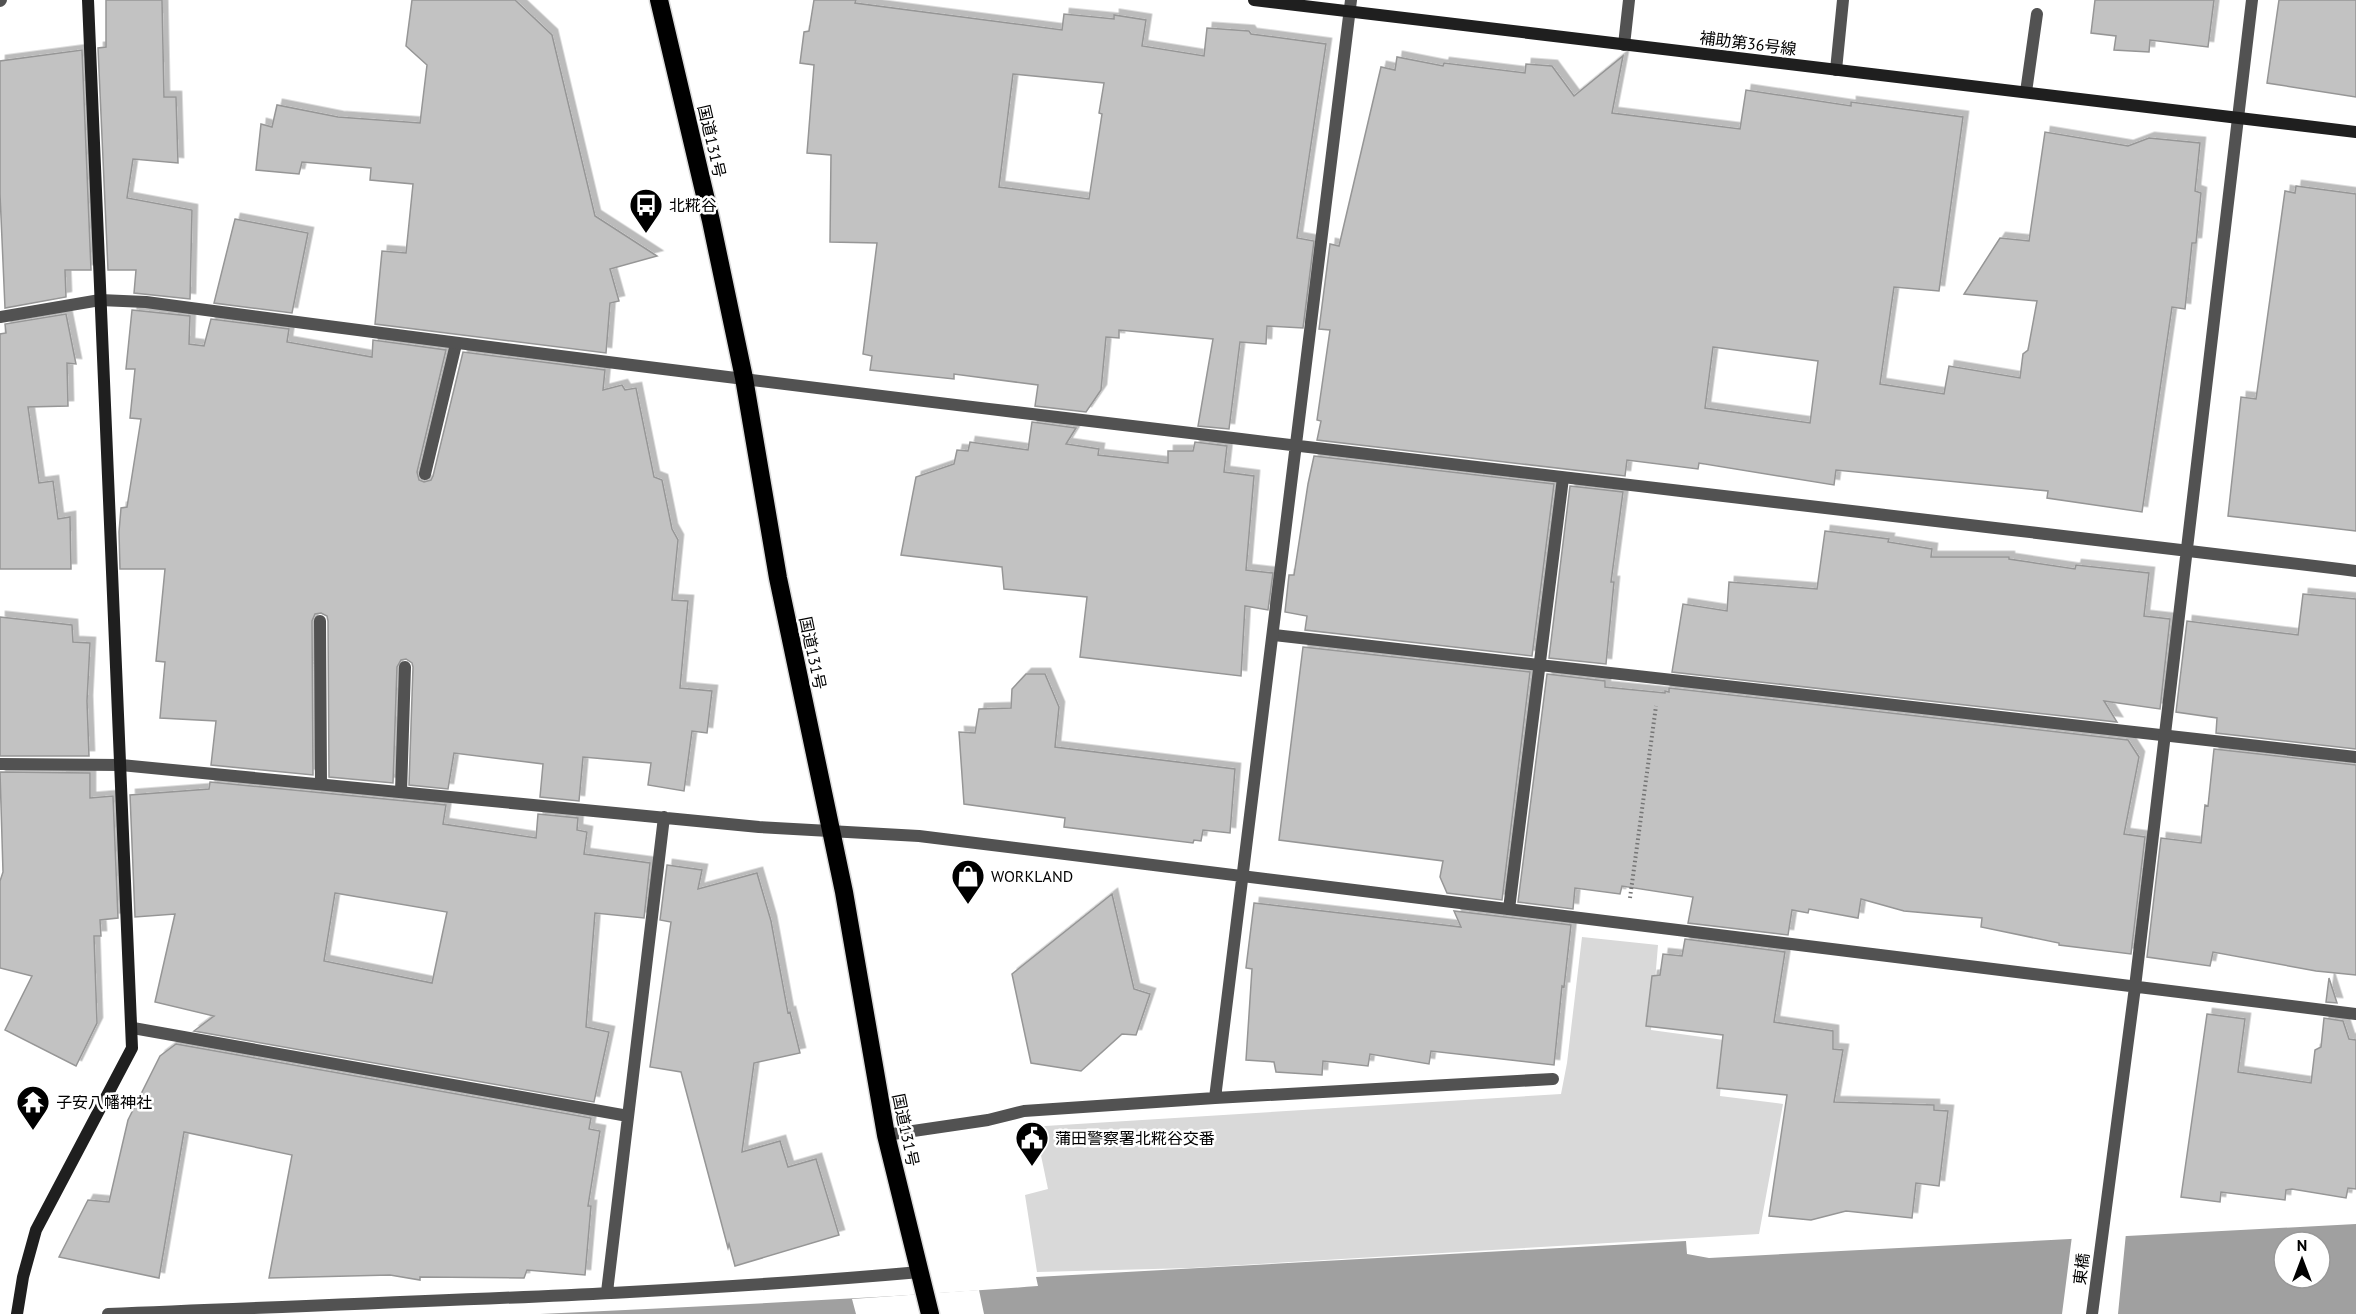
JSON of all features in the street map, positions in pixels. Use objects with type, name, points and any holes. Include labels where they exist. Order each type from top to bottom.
[{"type":"highway","name":"国道131号","points":[[658,0],[711,221],[744,378],[778,578],[844,892],[886,1135],[930,1314]]},
{"type":"street","points":[[17,1314],[23,1277],[36,1230],[132,1048],[122,765],[88,0]]},
{"type":"street","name":"補助第36号線","points":[[1254,0],[1350,6],[1624,45],[2356,132]]},
{"type":"street","points":[[1624,45],[1629,0]]},
{"type":"street","points":[[1836,70],[1844,0]]},
{"type":"street","name":"東橋","points":[[2092,1314],[2166,735],[2252,0]]},
{"type":"street","points":[[1215,1098],[1312,331],[1350,6]]},
{"type":"street","points":[[2026,92],[2037,14]]},
{"type":"street","points":[[0,317],[100,300],[146,302],[456,344],[1296,447],[2356,571]]},
{"type":"street","points":[[425,474],[456,344]]},
{"type":"street","points":[[1509,909],[1563,478]]},
{"type":"street","points":[[320,621],[321,784]]},
{"type":"street","points":[[1274,635],[2356,757]]},
{"type":"street","points":[[401,792],[405,667]]},
{"type":"street","points":[[0,765],[122,765],[759,827],[919,836],[1243,878],[1626,922],[2356,1014]]},
{"type":"street","points":[[607,1292],[664,817]]},
{"type":"street","points":[[133,1028],[628,1116]]},
{"type":"street","points":[[886,1135],[988,1120],[1024,1111],[1553,1079]]},
{"type":"street","points":[[108,1314],[607,1292],[920,1272]]},
{"type":"path","points":[[1626,922],[1660,677]]},
{"type":"shaded area","points":[[1582,937],[1658,945],[1651,1030],[1724,1040],[1720,1096],[1783,1104],[1759,1234],[1191,1268],[1037,1272],[1025,1195],[1048,1189],[1039,1146],[1019,1147],[1017,1139],[1045,1126],[1561,1094],[1567,1063]]},
{"type":"shaded area","points":[[2356,1224],[2356,1314],[540,1314],[976,1291],[1038,1286],[1036,1277],[1686,1241],[1687,1254],[1709,1258]]},
{"type":"pier","points":[[2126,1233],[2118,1314],[2062,1314],[2072,1236]]},
{"type":"pier","points":[[979,1290],[984,1314],[856,1314],[852,1299]]},
{"type":"building","points":[[106,0],[162,0],[164,97],[176,97],[178,163],[133,159],[127,198],[192,210],[190,299],[134,293],[136,270],[108,270],[98,48],[106,47]]},
{"type":"building","points":[[412,0],[515,0],[552,35],[595,216],[657,256],[610,269],[619,301],[610,303],[606,353],[375,324],[382,251],[406,253],[413,184],[370,180],[371,168],[302,162],[299,174],[256,170],[261,124],[272,127],[277,105],[338,117],[420,123],[427,65],[406,46]]},
{"type":"building","points":[[814,0],[856,0],[855,3],[1062,30],[1064,14],[1114,19],[1114,15],[1146,20],[1142,46],[1204,56],[1207,28],[1249,31],[1251,34],[1326,44],[1297,238],[1314,241],[1303,328],[1267,326],[1266,344],[1240,342],[1229,429],[1198,426],[1213,339],[1119,330],[1119,338],[1106,337],[1101,390],[1086,412],[1035,406],[1038,385],[954,374],[954,379],[870,370],[872,356],[863,354],[877,243],[830,242],[831,155],[807,153],[814,65],[800,63],[804,32],[809,31]],"holes":[[[1013,74],[1104,83],[1099,113],[1102,114],[1089,199],[999,187]]]},
{"type":"building","points":[[2095,0],[2214,0],[2208,47],[2150,40],[2149,52],[2114,50],[2116,36],[2091,33]]},
{"type":"building","points":[[2279,0],[2356,0],[2356,97],[2267,83]]},
{"type":"building","points":[[82,50],[91,270],[65,270],[66,297],[5,308],[0,194],[0,61]]},
{"type":"building","points":[[1623,56],[1612,113],[1740,129],[1746,90],[1851,106],[1851,102],[1963,117],[1939,291],[1894,287],[1880,384],[1944,394],[1949,366],[2020,378],[2023,354],[2028,350],[2037,301],[1964,294],[2000,238],[2029,241],[2045,132],[2128,146],[2149,138],[2200,143],[2195,191],[2201,193],[2196,243],[2192,243],[2185,309],[2172,307],[2142,512],[2047,498],[2048,491],[1836,470],[1834,485],[1699,463],[1698,469],[1627,460],[1625,476],[1317,440],[1321,421],[1317,420],[1330,330],[1319,329],[1330,244],[1339,246],[1381,67],[1395,70],[1397,57],[1443,66],[1444,63],[1525,73],[1526,64],[1552,66],[1574,96]],"holes":[[[1713,347],[1818,361],[1810,423],[1705,408]]]},
{"type":"building","points":[[2296,186],[2356,194],[2356,531],[2228,516],[2241,397],[2256,399],[2285,191],[2295,193]]},
{"type":"building","points":[[235,219],[308,233],[292,313],[214,303]]},
{"type":"building","points":[[132,310],[190,316],[189,344],[204,346],[211,319],[289,329],[287,342],[372,357],[373,340],[446,350],[417,472],[419,480],[424,482],[431,480],[433,476],[463,352],[605,370],[603,390],[622,385],[625,390],[636,388],[654,477],[662,480],[672,529],[678,540],[672,600],[688,601],[680,688],[712,691],[707,733],[692,731],[684,791],[648,785],[651,763],[583,757],[579,801],[540,797],[543,764],[454,753],[448,789],[409,785],[413,667],[412,663],[406,659],[401,660],[397,667],[393,783],[329,777],[328,621],[327,616],[321,613],[315,614],[312,621],[313,775],[211,765],[216,721],[160,718],[165,662],[156,661],[165,569],[120,569],[121,508],[127,507],[141,419],[130,418],[135,369],[126,369]]},
{"type":"building","points":[[66,314],[76,364],[67,363],[68,406],[28,407],[39,483],[53,481],[58,519],[70,517],[71,569],[0,569],[0,334],[6,333],[5,324]]},
{"type":"building","points":[[1032,422],[1076,428],[1066,444],[1099,449],[1098,455],[1168,463],[1168,451],[1193,451],[1195,442],[1227,446],[1224,472],[1254,476],[1246,570],[1273,573],[1268,610],[1245,606],[1241,676],[1080,657],[1087,597],[1004,589],[1002,567],[901,555],[916,477],[954,464],[957,450],[968,451],[970,442],[1028,450]]},
{"type":"building","points":[[1314,456],[1554,484],[1532,656],[1305,630],[1307,616],[1285,612],[1289,575],[1294,575]]},
{"type":"building","points":[[1570,486],[1623,492],[1611,582],[1614,582],[1606,664],[1549,658]]},
{"type":"building","points":[[1825,531],[1889,539],[1888,542],[1932,549],[1931,557],[2009,557],[2009,559],[2075,569],[2076,565],[2149,573],[2144,616],[2170,619],[2160,709],[2104,701],[2117,722],[1672,672],[1683,604],[1727,611],[1729,582],[1817,589]]},
{"type":"building","points":[[2303,594],[2356,599],[2356,749],[2216,733],[2217,718],[2176,712],[2187,621],[2298,635]]},
{"type":"building","points":[[0,617],[72,625],[73,642],[90,643],[87,701],[89,756],[0,756]]},
{"type":"building","points":[[1303,647],[1530,672],[1502,900],[1447,893],[1440,877],[1443,861],[1279,840]]},
{"type":"building","points":[[1026,674],[1045,674],[1059,707],[1055,747],[1235,769],[1230,833],[1203,830],[1201,841],[1194,840],[1193,843],[1064,827],[1065,818],[964,804],[959,732],[975,733],[979,709],[1011,708],[1012,689]]},
{"type":"building","points":[[1547,674],[1605,681],[1605,687],[1665,693],[1665,691],[1669,692],[1669,688],[2128,740],[2139,757],[2124,834],[2145,837],[2131,954],[2059,945],[2059,943],[1981,927],[1982,918],[1904,911],[1861,899],[1858,918],[1809,909],[1808,913],[1792,910],[1788,935],[1688,923],[1693,897],[1622,886],[1620,894],[1575,888],[1573,909],[1518,902]]},
{"type":"building","points":[[2214,749],[2356,765],[2356,975],[2316,971],[2213,952],[2210,966],[2147,957],[2161,838],[2201,843],[2205,805],[2208,806]]},
{"type":"building","points":[[0,772],[90,773],[90,798],[113,796],[118,918],[100,920],[101,936],[94,936],[97,1023],[76,1066],[5,1030],[32,976],[0,968],[0,881],[3,872]]},
{"type":"building","points":[[210,782],[446,805],[443,824],[536,838],[538,814],[578,818],[577,830],[587,832],[584,854],[650,863],[644,918],[595,913],[586,1027],[609,1032],[594,1102],[194,1031],[214,1016],[155,1002],[175,914],[135,917],[130,795],[209,789]],"holes":[[[335,893],[447,912],[432,983],[324,961]]]},
{"type":"building","points":[[667,865],[702,870],[698,889],[757,873],[771,921],[788,1013],[790,1012],[800,1053],[754,1063],[742,1152],[780,1141],[788,1167],[816,1159],[839,1235],[735,1266],[729,1244],[728,1248],[681,1072],[650,1067],[671,922],[660,920]]},
{"type":"building","points":[[1112,894],[1134,989],[1150,994],[1136,1035],[1122,1034],[1081,1071],[1031,1063],[1012,974]]},
{"type":"building","points":[[1254,903],[1461,927],[1454,911],[1571,925],[1554,1065],[1431,1051],[1429,1064],[1370,1054],[1368,1066],[1323,1061],[1322,1075],[1276,1072],[1274,1062],[1246,1060],[1252,969],[1246,968]]},
{"type":"building","points":[[1685,939],[1785,952],[1774,1022],[1833,1031],[1833,1049],[1843,1050],[1834,1102],[1934,1105],[1934,1110],[1948,1111],[1939,1186],[1916,1183],[1912,1218],[1846,1211],[1811,1220],[1769,1216],[1787,1095],[1717,1088],[1723,1035],[1646,1026],[1652,976],[1660,975],[1663,954],[1682,956]]},
{"type":"building","points":[[2329,978],[2337,1003],[2326,1002]]},
{"type":"building","points":[[2207,1014],[2245,1019],[2238,1072],[2311,1083],[2315,1050],[2321,1047],[2324,1018],[2343,1021],[2349,1039],[2356,1040],[2356,1189],[2348,1188],[2346,1198],[2292,1189],[2286,1190],[2285,1200],[2221,1192],[2220,1202],[2181,1197]]},
{"type":"building","points":[[176,1044],[591,1118],[589,1129],[600,1131],[588,1206],[591,1206],[585,1275],[527,1270],[524,1278],[420,1277],[420,1280],[390,1275],[269,1278],[292,1155],[184,1132],[159,1278],[59,1257],[88,1200],[109,1202],[128,1120],[160,1056]]},
{"type":"place","name":"北糀谷","points":[[646,234]]},
{"type":"place","name":"WORKLAND","points":[[968,905]]},
{"type":"place","name":"子安八幡神社","points":[[33,1131]]},
{"type":"place","name":"蒲田警察署北糀谷交番","points":[[1032,1167]]}]
